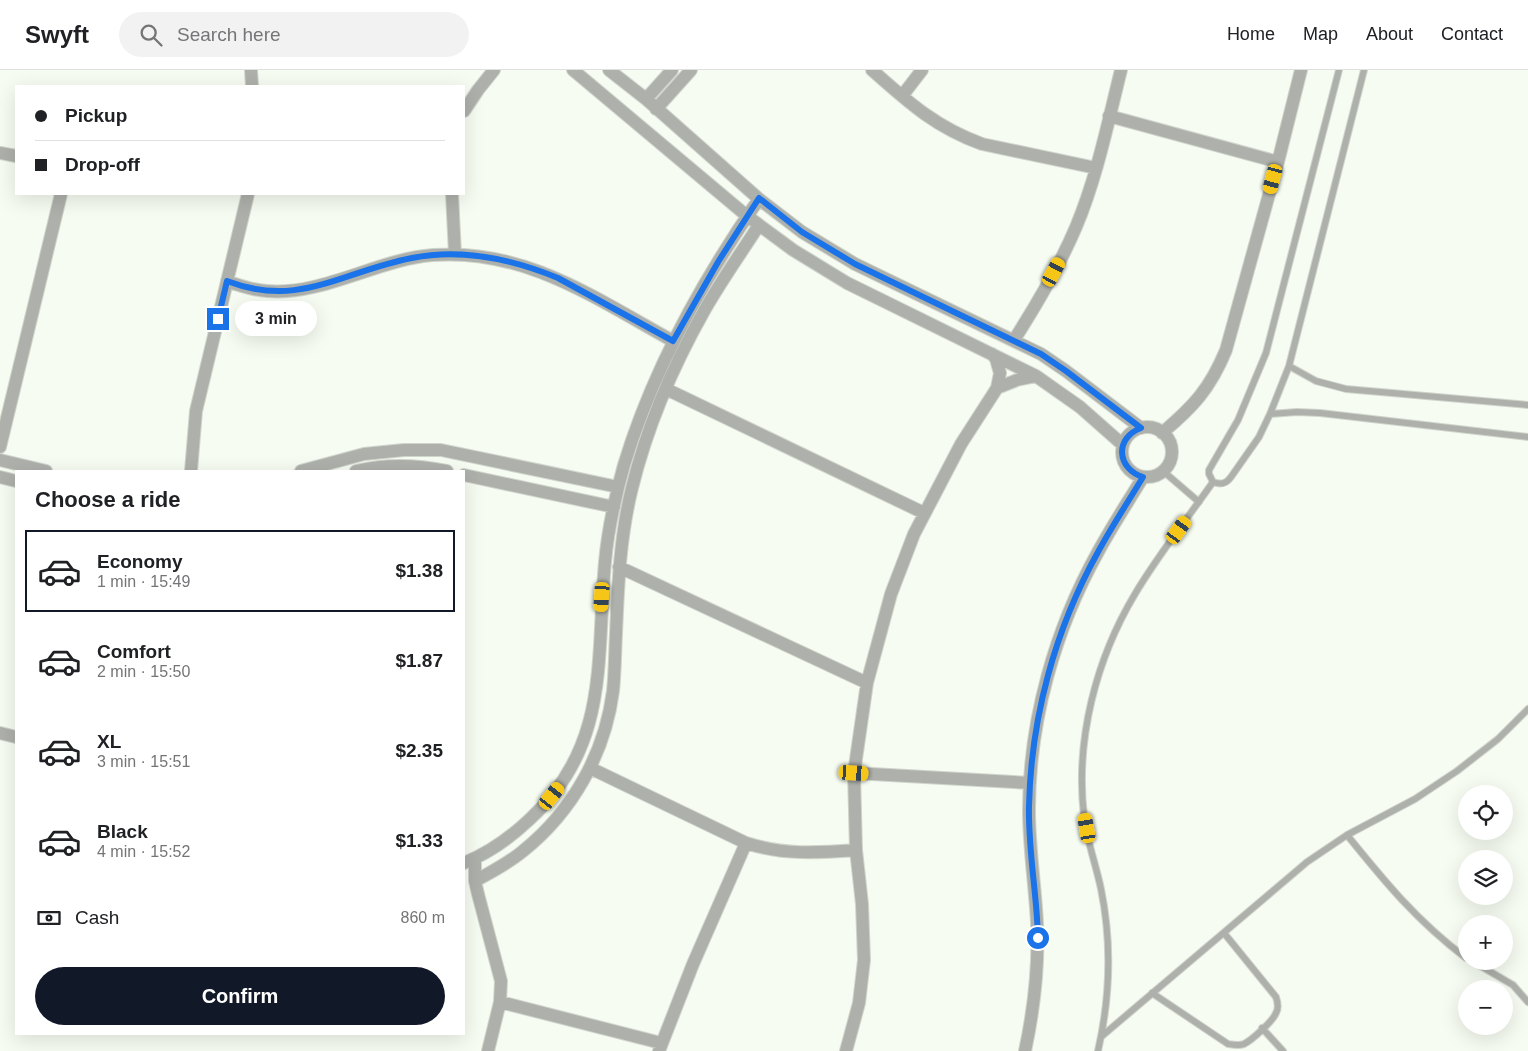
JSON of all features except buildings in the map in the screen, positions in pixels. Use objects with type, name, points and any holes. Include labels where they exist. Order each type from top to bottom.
[{"type":"street","points":[[250,70],[252,85]]},
{"type":"street","points":[[465,110],[494,70]]},
{"type":"street","points":[[573,70],[747,216],[793,250],[847,283],[1036,376],[1080,407],[1123,445]]},
{"type":"street","points":[[609,70],[646,99],[759,198],[802,232],[855,264],[1041,354],[1141,428]]},
{"type":"street","points":[[646,99],[672,70]]},
{"type":"street","points":[[656,109],[691,70]]},
{"type":"street","points":[[872,70],[930,120],[964,138],[982,144],[1096,168]]},
{"type":"street","points":[[902,96],[922,70]]},
{"type":"street","points":[[1014,340],[1046,287],[1076,226],[1096,168],[1121,70]]},
{"type":"street","points":[[1162,433],[1198,400],[1214,376],[1230,337],[1301,70]]},
{"type":"street","points":[[1109,116],[1278,162]]},
{"type":"street","points":[[0,153],[15,156]]},
{"type":"street","points":[[0,447],[61,195]]},
{"type":"street","points":[[191,470],[196,411],[248,195]]},
{"type":"street","points":[[452,195],[454,254]]},
{"type":"street","points":[[488,1051],[500,1002],[499,975],[470,860],[489,851],[515,833],[546,805],[559,788],[580,751],[588,731],[596,689],[605,561],[614,507],[618,487],[645,403],[673,341],[698,296],[759,198]]},
{"type":"street","points":[[475,881],[523,851],[541,835],[573,798],[600,747],[610,710],[613,690],[619,567],[632,487],[647,438],[666,389],[704,311],[759,225]]},
{"type":"street","points":[[227,281],[253,289],[291,291],[411,258],[454,254],[498,258],[558,278],[673,341]]},
{"type":"street","points":[[846,1051],[859,1003],[864,960],[862,904],[856,850],[854,773],[867,683],[891,594],[901,565],[924,513],[961,444],[997,388],[1000,372],[992,354]]},
{"type":"street","points":[[997,388],[1017,380],[1036,376]]},
{"type":"street","points":[[666,389],[924,513]]},
{"type":"street","points":[[1141,428],[1148,428],[1162,433],[1167,438],[1171,451],[1168,465],[1163,471],[1157,475],[1143,477],[1130,471],[1126,466],[1122,452],[1123,445],[1130,434],[1141,428]]},
{"type":"street","points":[[305,470],[364,454],[404,450],[441,450],[618,487]]},
{"type":"street","points":[[0,460],[42,470]]},
{"type":"street","points":[[364,470],[394,466],[441,470]]},
{"type":"street","points":[[465,475],[614,507]]},
{"type":"street","points":[[0,477],[15,481]]},
{"type":"street","points":[[1025,1051],[1032,1013],[1038,953],[1029,836],[1030,783],[1036,727],[1041,702],[1064,628],[1079,590],[1098,552],[1143,477]]},
{"type":"street","points":[[619,567],[867,683]]},
{"type":"street","points":[[0,733],[15,737]]},
{"type":"street","points":[[590,768],[746,843],[762,848],[814,853],[856,850]]},
{"type":"street","points":[[854,773],[1030,783]]},
{"type":"street","points":[[500,1002],[660,1047],[693,964],[746,843]]},
{"type":"lane","points":[[1339,70],[1266,353],[1241,413],[1209,470],[1213,482],[1220,485],[1227,482],[1248,454],[1270,414],[1290,366],[1364,70]]},
{"type":"lane","points":[[1290,366],[1316,381],[1346,389],[1528,405]]},
{"type":"lane","points":[[1270,414],[1314,413],[1528,437]]},
{"type":"lane","points":[[1163,471],[1199,502]]},
{"type":"lane","points":[[1098,1051],[1102,1036],[1108,987],[1108,945],[1102,896],[1084,815],[1083,764],[1089,713],[1102,664],[1122,616],[1148,572],[1213,482]]},
{"type":"lane","points":[[1102,1036],[1307,862],[1347,835],[1415,799],[1457,771],[1498,738],[1528,709]]},
{"type":"lane","points":[[1347,835],[1406,906],[1458,951]]},
{"type":"lane","points":[[1152,994],[1236,1048],[1250,1040],[1277,1013],[1278,1005],[1276,997],[1224,933]]},
{"type":"lane","points":[[1487,970],[1513,985],[1528,1002]]},
{"type":"lane","points":[[1262,1028],[1283,1051]]},
{"type":"route","points":[[218,319],[227,281],[253,289],[280,292],[291,291],[411,258],[454,254],[498,258],[538,270],[558,278],[673,341],[718,262],[759,198],[802,232],[855,264],[1014,340],[1041,354],[1079,380],[1141,428],[1135,430],[1126,439],[1123,445],[1122,459],[1130,471],[1143,477],[1098,552],[1079,590],[1064,628],[1043,693],[1031,761],[1029,808],[1031,865],[1038,938]]}]
